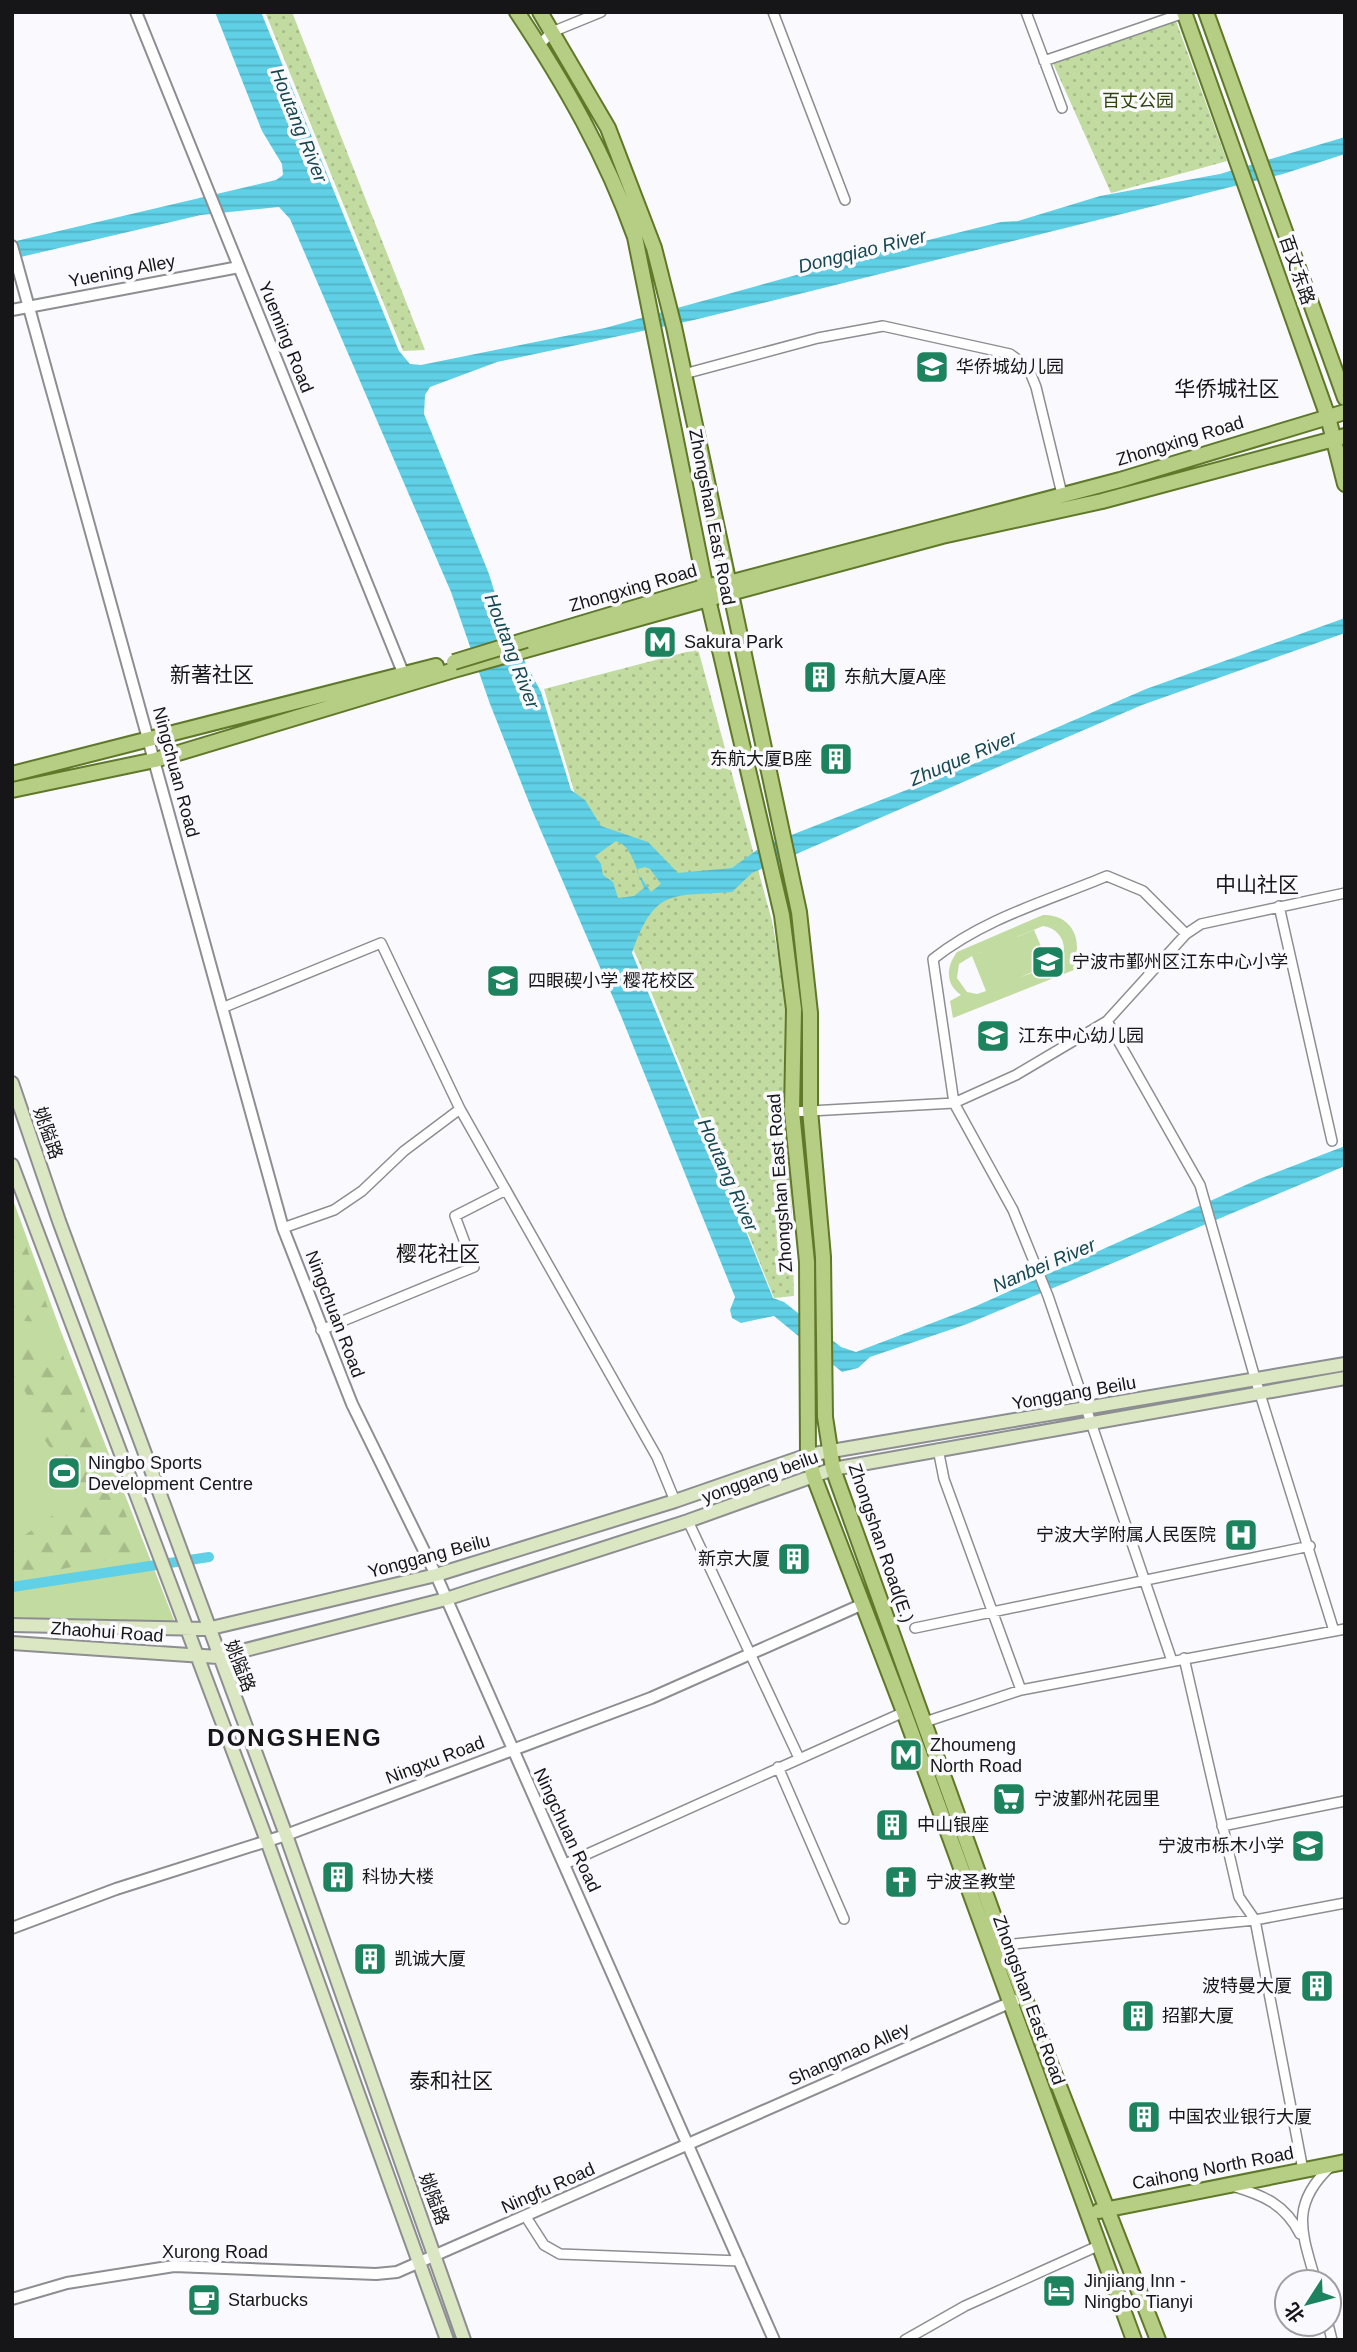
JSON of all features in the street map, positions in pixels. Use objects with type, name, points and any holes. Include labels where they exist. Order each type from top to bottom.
[{"type":"main road","name":"Zhongshan East Road","points":[[517,12],[590,129],[618,188],[635,237],[708,592],[782,915],[794,1009],[792,1112],[807,1262],[808,1455],[1134,2340]]},
{"type":"main road","name":"Zhongshan East Road","points":[[540,12],[608,128],[640,206],[674,327],[789,868]]},
{"type":"main road","name":"百丈东路","points":[[1184,12],[1328,416],[1339,437],[1345,484]]},
{"type":"main road","points":[[1206,12],[1345,398]]},
{"type":"main road","name":"Zhongxing Road","points":[[730,588],[1345,412]]},
{"type":"main road","name":"Zhongxing Road","points":[[12,790],[155,760],[454,666],[708,592],[1102,501],[1339,437]]},
{"type":"main road","name":"Zhongxing Road","points":[[12,774],[404,675],[454,666]]},
{"type":"main road","name":"Zhongshan Road(E.)","points":[[789,868],[799,912],[810,1013],[810,1110],[823,1256],[825,1417],[833,1469],[925,1722]]},
{"type":"main road","name":"姚隘路","points":[[12,1083],[59,1221],[207,1629],[286,1835],[464,2340]]},
{"type":"main road","name":"姚隘路","points":[[12,1165],[199,1657],[447,2340]]},
{"type":"main road","name":"Yonggang Beilu","points":[[189,1630],[207,1629],[436,1575],[675,1501],[808,1455],[1090,1415],[1257,1385],[1345,1364]]},
{"type":"main road","points":[[1257,1385],[1345,1378]]},
{"type":"main road","name":"yonggang beilu","points":[[199,1657],[218,1657],[446,1599],[688,1521],[833,1469],[1090,1415]]},
{"type":"main road","name":"Zhaohui Road","points":[[12,1625],[189,1630]]},
{"type":"main road","name":"Zhaohui Road","points":[[12,1643],[199,1657]]},
{"type":"main road","name":"Zhongshan East Road","points":[[925,1722],[1004,1945],[1158,2340]]},
{"type":"main road","name":"Caihong North Road","points":[[1088,2215],[1108,2208],[1338,2163]]},
{"type":"street","name":"Yueming Road","points":[[136,12],[404,675]]},
{"type":"street","points":[[539,45],[552,32],[601,12]]},
{"type":"street","points":[[773,12],[845,200]]},
{"type":"street","points":[[1026,12],[1062,108]]},
{"type":"street","points":[[1044,61],[1184,12]]},
{"type":"street","name":"Ningchuan Road","points":[[12,246],[283,1228],[352,1404],[436,1575],[511,1750],[565,1864],[774,2340]]},
{"type":"street","name":"Yuening Alley","points":[[12,310],[239,267]]},
{"type":"street","points":[[684,374],[818,338],[883,327],[1010,355],[1028,367],[1036,387],[1062,494]]},
{"type":"street","points":[[1172,1661],[1040,1275],[1013,1210],[954,1103],[933,959],[961,937],[1027,905],[1107,876],[1143,891],[1186,934]]},
{"type":"street","points":[[792,1112],[954,1103],[1016,1075],[1108,1021],[1186,934],[1201,923],[1345,893]]},
{"type":"street","points":[[1279,906],[1332,1141]]},
{"type":"street","points":[[222,1008],[381,943],[460,1109],[657,1457],[675,1501]]},
{"type":"street","points":[[925,1722],[1021,1690],[1184,1658],[1342,1632],[1310,1546],[1257,1385],[1200,1185],[1108,1021]]},
{"type":"street","points":[[283,1228],[334,1210],[362,1191],[404,1151],[460,1109]]},
{"type":"street","points":[[321,1330],[474,1267],[455,1216],[506,1191]]},
{"type":"street","points":[[938,1449],[944,1479],[1021,1690]]},
{"type":"street","points":[[688,1521],[799,1758]]},
{"type":"street","points":[[915,1628],[1310,1546]]},
{"type":"street","name":"Ningxu Road","points":[[12,1928],[116,1889],[286,1835],[651,1698],[863,1604]]},
{"type":"street","points":[[1184,1658],[1239,1897],[1255,1920],[1303,2170]]},
{"type":"street","points":[[565,1864],[904,1712]]},
{"type":"street","points":[[778,1767],[844,1919]]},
{"type":"street","points":[[1223,1826],[1345,1801]]},
{"type":"street","points":[[1004,1945],[1255,1920],[1345,1903]]},
{"type":"street","name":"Shangmao Alley","points":[[690,2145],[1008,2001],[1025,1999]]},
{"type":"street","name":"Ningfu Road","points":[[420,2264],[690,2145]]},
{"type":"street","points":[[1312,2268],[1305,2242],[1302,2207],[1309,2191],[1338,2163]]},
{"type":"street","points":[[1227,2185],[1259,2194],[1285,2210],[1305,2242]]},
{"type":"street","points":[[526,2217],[538,2237],[559,2254],[740,2261]]},
{"type":"street","points":[[905,2340],[965,2306],[1100,2245]]},
{"type":"street","name":"Xurong Road","points":[[12,2299],[67,2283],[174,2266],[376,2274],[397,2272],[420,2264]]},
{"type":"green space","points":[[265,12],[292,12],[425,350],[403,351]]},
{"type":"green space","name":"百丈公园","points":[[1176,21],[1227,161],[1111,193],[1052,61]]},
{"type":"green space","name":"Sakura Park","points":[[698,649],[772,921],[786,999],[794,1296],[774,1298],[639,962],[599,876],[544,689]]},
{"type":"green space","points":[[1043,915],[1059,918],[1070,927],[1076,940],[1076,956],[1094,950],[1097,953],[1094,962],[953,1018],[950,1001],[961,995],[952,986],[949,969],[957,952]],"holes":[[[1043,926],[1055,931],[1063,941],[1064,950],[1056,964],[1018,978],[1049,965],[1034,930],[978,953]],[[972,956],[986,991],[977,994],[967,992],[957,978],[959,964]]]},
{"type":"green space","name":"Ningbo Sports Development Centre","points":[[12,1197],[60,1329],[176,1625],[12,1617]]},
{"type":"green space","points":[[12,1205],[53,1323],[12,1320]]},
{"type":"green space","points":[[12,1344],[62,1353],[141,1553],[12,1579],[12,1544],[75,1500],[67,1472],[42,1436],[36,1411],[23,1388],[12,1382]]},
{"type":"water","name":"Houtang River","points":[[215,12],[261,12],[399,351],[410,364],[421,365],[605,328],[872,254],[1001,222],[1018,221],[1100,196],[1220,174],[1345,137],[1345,154],[1283,174],[694,320],[497,362],[430,387],[425,395],[424,414],[489,574],[503,620],[541,692],[571,790],[585,800],[601,826],[648,842],[678,873],[732,868],[761,847],[973,764],[1146,689],[1345,618],[1345,633],[1142,705],[752,873],[732,892],[669,899],[649,916],[632,953],[773,1298],[784,1302],[841,1347],[856,1352],[974,1307],[1259,1179],[1345,1146],[1345,1166],[967,1324],[870,1357],[858,1368],[842,1372],[774,1316],[741,1323],[732,1318],[730,1310],[735,1297],[621,1016],[532,810],[490,704],[451,592],[290,219],[279,207],[201,215],[12,259],[12,242],[276,180],[283,175],[282,164],[262,131]],"holes":[[[616,841],[627,848],[637,871],[645,867],[650,869],[661,884],[651,892],[639,875],[644,888],[634,896],[618,898],[613,882],[603,875],[601,864],[595,856]]]},
{"type":"waterway","points":[[12,1587],[209,1557]]},
{"type":"place","name":"华侨城幼儿园","points":[[932,367]]},
{"type":"place","name":"Sakura Park","points":[[660,642]]},
{"type":"place","name":"东航大厦A座","points":[[820,677]]},
{"type":"place","name":"东航大厦B座","points":[[836,759]]},
{"type":"place","name":"宁波市鄞州区江东中心小学","points":[[1048,962]]},
{"type":"place","name":"四眼碶小学 樱花校区","points":[[503,981]]},
{"type":"place","name":"江东中心幼儿园","points":[[993,1036]]},
{"type":"place","name":"Ningbo Sports Development Centre","points":[[64,1473]]},
{"type":"place","name":"宁波大学附属人民医院","points":[[1241,1535]]},
{"type":"place","name":"新京大厦","points":[[794,1559]]},
{"type":"place","name":"Zhoumeng North Road","points":[[906,1755]]},
{"type":"place","name":"宁波鄞州花园里","points":[[1009,1799]]},
{"type":"place","name":"中山银座","points":[[892,1825]]},
{"type":"place","name":"宁波市栎木小学","points":[[1308,1846]]},
{"type":"place","name":"科协大楼","points":[[338,1877]]},
{"type":"place","name":"宁波圣教堂","points":[[901,1882]]},
{"type":"place","name":"凯诚大厦","points":[[370,1959]]},
{"type":"place","name":"波特曼大厦","points":[[1317,1986]]},
{"type":"place","name":"招鄞大厦","points":[[1138,2016]]},
{"type":"place","name":"中国农业银行大厦","points":[[1144,2117]]},
{"type":"place","name":"Jinjiang Inn - Ningbo Tianyi","points":[[1059,2291]]},
{"type":"place","name":"Starbucks","points":[[204,2300]]},
{"type":"district","name":"华侨城社区","points":[[1227,388]]},
{"type":"district","name":"新著社区","points":[[212,674]]},
{"type":"district","name":"中山社区","points":[[1257,884]]},
{"type":"district","name":"樱花社区","points":[[438,1253]]},
{"type":"district","name":"DONGSHENG","points":[[295,1737]]},
{"type":"district","name":"泰和社区","points":[[451,2080]]},
{"type":"water label","name":"Dongqiao River","points":[[862,251]]},
{"type":"water label","name":"Zhuque River","points":[[963,758]]},
{"type":"water label","name":"Nanbei River","points":[[1044,1265]]}]
